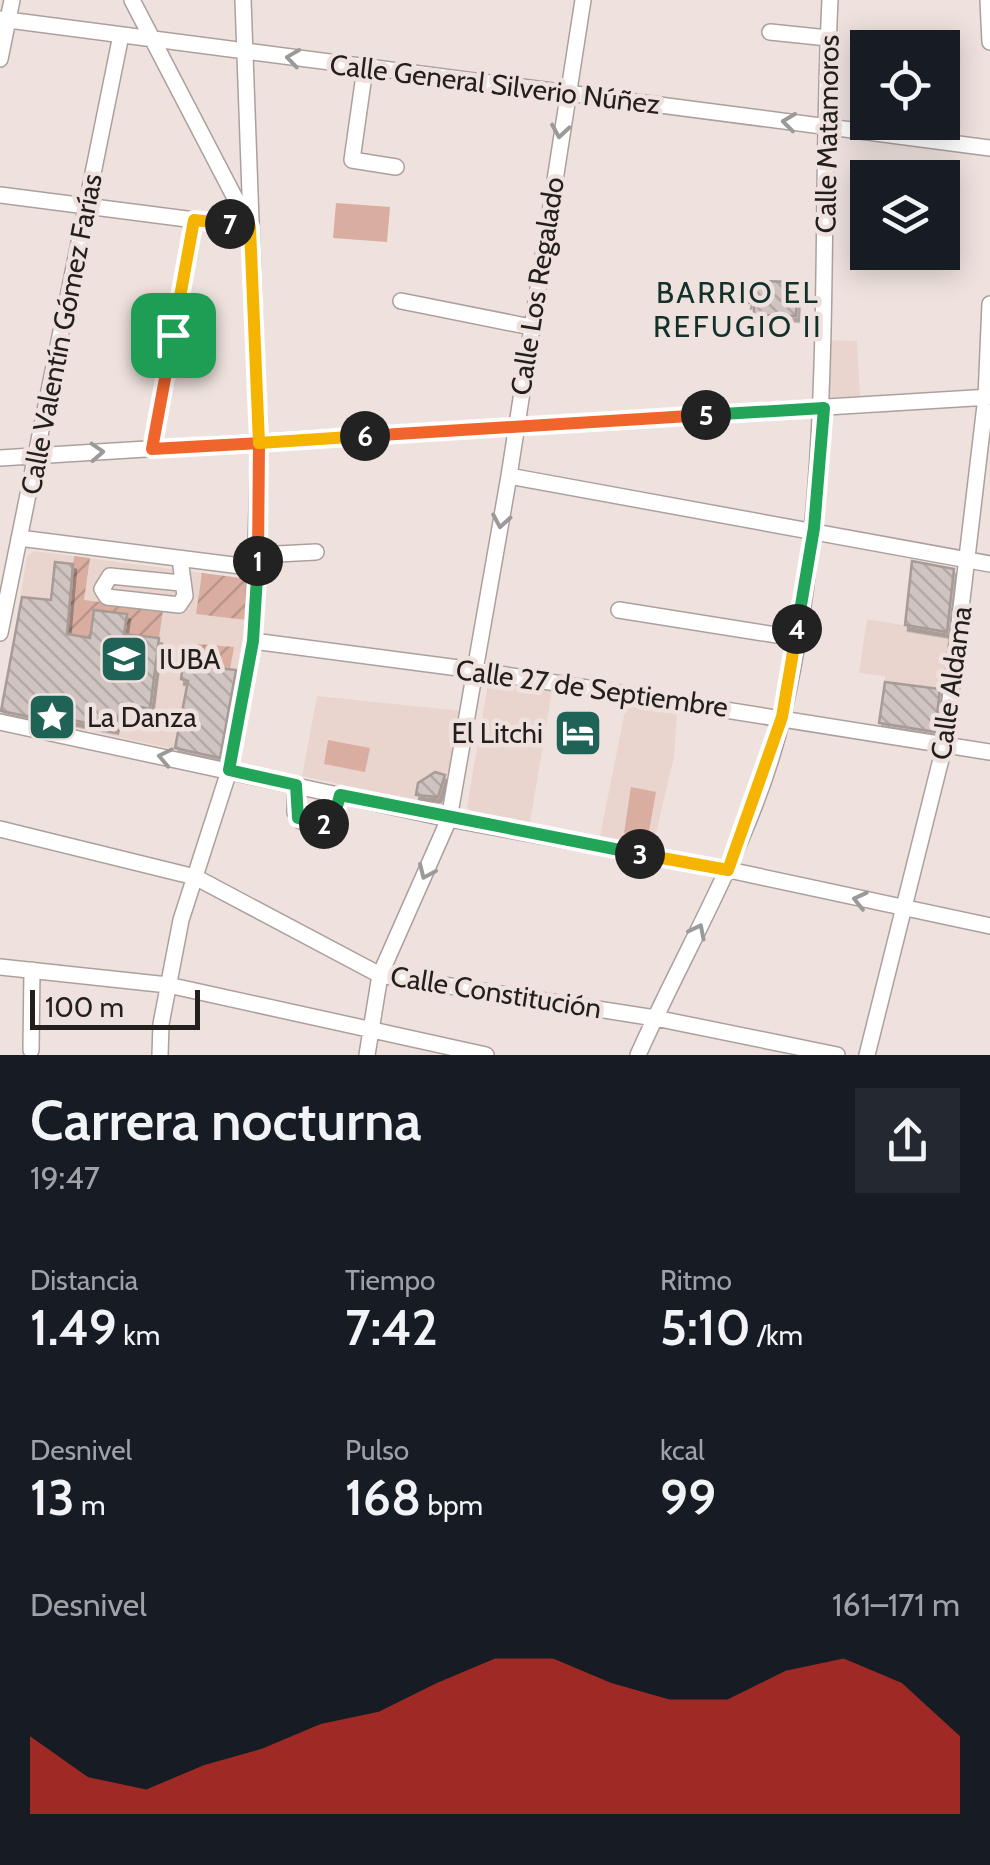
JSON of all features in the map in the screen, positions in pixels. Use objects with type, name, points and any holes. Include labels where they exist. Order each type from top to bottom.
[{"type":"street","points":[[0,59],[4,20],[12,0]]},
{"type":"street","points":[[132,0],[250,227]]},
{"type":"street","points":[[160,1055],[168,985],[195,877],[229,770],[253,641],[259,443],[242,0]]},
{"type":"street","name":"Calle Los Regalado","points":[[367,1055],[380,975],[449,818],[509,476],[582,0]]},
{"type":"street","name":"Calle Matamoros","points":[[638,1055],[728,870],[782,717],[814,528],[824,408],[830,0]]},
{"type":"street","points":[[988,0],[990,42]]},
{"type":"street","name":"Calle General Silverio Núñez","points":[[4,20],[990,148]]},
{"type":"street","points":[[770,32],[828,38]]},
{"type":"street","name":"Calle Valentín Gómez Farías","points":[[0,633],[4,591],[19,538],[121,35]]},
{"type":"street","points":[[364,68],[352,160],[396,167]]},
{"type":"street","points":[[0,195],[250,227]]},
{"type":"street","points":[[152,449],[194,220]]},
{"type":"street","points":[[401,302],[530,327]]},
{"type":"street","name":"Calle Aldama","points":[[868,1055],[945,743],[988,397],[990,304]]},
{"type":"street","points":[[0,458],[988,397]]},
{"type":"street","points":[[509,476],[814,528],[990,564]]},
{"type":"street","points":[[19,538],[180,559],[258,561],[316,552]]},
{"type":"street","points":[[180,559],[185,596],[179,606],[107,596],[102,589],[110,576],[181,584]]},
{"type":"street","points":[[619,610],[795,638]]},
{"type":"street","name":"Calle 27 de Septiembre","points":[[253,641],[474,670],[990,752]]},
{"type":"street","points":[[0,722],[449,818],[728,870],[990,926]]},
{"type":"street","points":[[296,785],[295,812],[300,820],[331,822],[340,795]]},
{"type":"street","name":"Calle Constitución","points":[[0,829],[195,877],[380,975],[655,1018],[837,1055]]},
{"type":"street","points":[[0,967],[168,985],[486,1055]]},
{"type":"street","points":[[31,1050],[32,970]]},
{"type":"shaded area","points":[[336,203],[390,207],[387,242],[333,238]]},
{"type":"shaded area","points":[[829,340],[857,341],[860,396],[829,398]]},
{"type":"shaded area","name":"IUBA","points":[[34,551],[248,579],[252,585],[221,759],[1,712],[27,556]]},
{"type":"shaded area","points":[[74,556],[90,558],[84,600],[163,610],[159,638],[124,634],[127,614],[94,610],[90,638],[67,634]]},
{"type":"shaded area","points":[[202,573],[248,579],[246,620],[196,614]]},
{"type":"shaded area","points":[[867,619],[951,633],[944,689],[885,682],[885,676],[859,673]]},
{"type":"shaded area","points":[[198,644],[234,647],[230,669],[195,666]]},
{"type":"shaded area","points":[[488,683],[552,691],[530,823],[471,813],[467,807]]},
{"type":"shaded area","points":[[317,696],[462,711],[445,800],[438,805],[302,776]]},
{"type":"shaded area","points":[[626,706],[677,713],[674,757],[653,846],[600,836]]},
{"type":"shaded area","points":[[328,740],[370,748],[365,772],[324,764]]},
{"type":"shaded area","points":[[631,787],[656,792],[648,837],[624,833]]},
{"type":"building","points":[[754,281],[797,282],[796,316],[754,315],[754,303],[748,303]]},
{"type":"building","points":[[912,561],[954,569],[947,632],[905,625]]},
{"type":"building","points":[[55,562],[73,564],[67,634],[90,638],[94,610],[127,614],[124,634],[159,638],[150,709],[122,703],[115,728],[66,719],[68,707],[39,701],[36,718],[1,711],[22,597],[51,600]]},
{"type":"building","points":[[183,664],[236,670],[220,758],[175,748],[188,681],[181,679]]},
{"type":"building","points":[[885,682],[940,689],[935,732],[879,723]]},
{"type":"building","points":[[435,772],[445,775],[438,797],[416,795],[418,783]]},
{"type":"place","name":"IUBA","points":[[124,659]]},
{"type":"place","name":"La Danza","points":[[52,717]]},
{"type":"place","name":"El Litchi","points":[[578,733]]},
{"type":"district","name":"BARRIO EL REFUGIO II","points":[[738,310]]},
{"type":"route","points":[[173,335],[152,449],[259,443],[253,641],[229,770],[296,785],[295,812],[300,820],[331,822],[340,795],[728,870],[782,717],[814,528],[824,408],[259,443],[250,227],[194,220],[173,335]]}]
